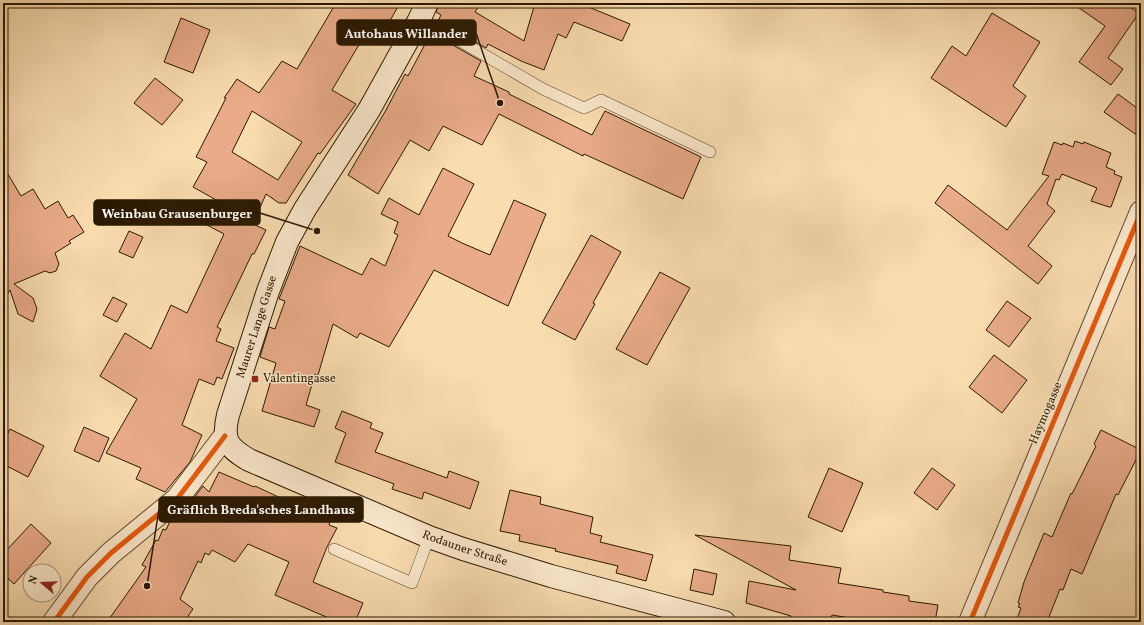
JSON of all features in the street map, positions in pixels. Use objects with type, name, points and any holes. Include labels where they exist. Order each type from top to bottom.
[{"type":"main road","name":"Maurer Lange Gasse","points":[[54,622],[87,577],[111,553],[177,499],[225,436],[228,415],[268,291],[287,242],[305,209],[427,17]]},
{"type":"main road","name":"Haymogasse","points":[[970,622],[1141,212]]},
{"type":"main road","name":"Rodauner Straße","points":[[225,436],[235,452],[249,460],[429,538],[551,576],[724,622]]},
{"type":"lane","points":[[455,38],[543,89],[584,108],[601,100],[710,152]]},
{"type":"lane","points":[[334,549],[412,583],[429,538]]},
{"type":"building","points":[[336,3],[400,3],[379,40],[366,33],[332,90],[356,104],[320,154],[318,153],[286,203],[279,203],[266,194],[253,224],[266,230],[254,254],[252,254],[217,327],[221,329],[216,341],[234,348],[222,379],[217,377],[214,385],[199,379],[182,425],[202,435],[190,462],[165,492],[136,479],[141,468],[106,453],[137,399],[100,376],[125,333],[151,349],[171,305],[187,313],[224,234],[205,224],[218,201],[193,187],[207,162],[196,157],[226,98],[224,98],[237,79],[259,93],[282,61],[297,69]],"holes":[[[252,111],[302,142],[278,180],[232,152]]]},
{"type":"building","points":[[439,3],[481,3],[475,12],[524,41],[535,3],[579,3],[630,24],[622,41],[574,22],[566,38],[558,34],[544,70],[521,61],[488,44],[486,48],[458,32],[451,32],[448,38],[451,44],[481,61],[474,76],[509,92],[509,94],[592,135],[605,111],[701,157],[683,199],[584,154],[583,156],[499,114],[482,145],[443,126],[429,151],[410,140],[378,194],[348,175],[405,74],[408,76],[431,33],[436,34],[441,30],[442,26],[438,21],[441,15],[436,12]]},
{"type":"building","points":[[1072,3],[1124,3],[1139,13],[1108,58],[1123,69],[1111,85],[1079,62],[1105,26]]},
{"type":"building","points":[[992,13],[1040,42],[1013,86],[1026,96],[1006,127],[931,78],[952,46],[966,56]]},
{"type":"building","points":[[181,18],[210,30],[193,73],[164,62]]},
{"type":"building","points":[[155,78],[183,100],[162,125],[134,103]]},
{"type":"building","points":[[1118,94],[1141,111],[1141,138],[1104,112]]},
{"type":"building","points":[[1075,141],[1083,144],[1084,142],[1111,153],[1106,167],[1115,171],[1114,174],[1122,177],[1111,207],[1091,201],[1097,188],[1062,174],[1059,180],[1056,179],[1047,204],[1055,211],[1028,246],[1052,266],[1038,284],[935,203],[948,185],[1007,230],[1049,176],[1042,174],[1054,142],[1062,145],[1063,143],[1073,147]]},
{"type":"building","points":[[3,166],[21,196],[33,189],[45,209],[58,201],[68,218],[73,215],[84,232],[69,241],[71,243],[55,253],[59,264],[56,271],[50,273],[45,271],[14,284],[33,298],[37,309],[33,322],[18,314],[10,290],[3,301]]},
{"type":"building","points":[[443,168],[474,184],[448,236],[462,243],[490,255],[514,200],[546,214],[508,306],[434,270],[389,347],[360,333],[357,338],[333,324],[318,375],[315,374],[306,405],[320,410],[314,427],[262,411],[276,363],[260,357],[269,327],[275,329],[285,301],[279,299],[300,246],[362,275],[371,258],[385,266],[398,235],[394,233],[398,222],[381,214],[389,198],[419,215]]},
{"type":"building","points":[[129,231],[143,237],[133,258],[119,252]]},
{"type":"building","points":[[591,235],[621,252],[575,340],[542,323]]},
{"type":"building","points":[[660,272],[690,288],[647,365],[616,349]]},
{"type":"building","points":[[113,297],[127,304],[117,322],[103,315]]},
{"type":"building","points":[[1007,301],[1031,318],[1009,347],[986,330]]},
{"type":"building","points":[[994,355],[1027,380],[1002,413],[969,387]]},
{"type":"building","points":[[342,411],[372,423],[370,428],[383,433],[375,452],[447,478],[449,471],[479,482],[470,509],[424,492],[422,499],[392,489],[394,484],[335,462],[346,433],[335,428]]},
{"type":"building","points":[[84,427],[109,438],[99,462],[74,451]]},
{"type":"building","points":[[10,429],[44,446],[28,477],[3,464],[3,443]]},
{"type":"building","points":[[1101,430],[1141,450],[1118,495],[1116,494],[1082,574],[1071,569],[1063,590],[1060,589],[1047,622],[1027,622],[1017,619],[1021,608],[1018,607],[1020,604],[1018,603],[1024,582],[1044,533],[1052,537],[1071,493],[1072,494],[1096,446],[1094,444]]},
{"type":"building","points":[[829,468],[863,483],[842,532],[808,517]]},
{"type":"building","points":[[932,468],[955,485],[937,510],[914,493]]},
{"type":"building","points":[[219,472],[254,487],[255,486],[330,521],[329,525],[337,528],[327,547],[313,582],[363,603],[355,622],[338,622],[275,595],[289,562],[248,544],[235,562],[212,550],[209,555],[205,553],[201,563],[198,561],[180,599],[193,609],[184,622],[107,622],[146,567],[142,565],[156,540],[158,541],[163,529],[166,530],[170,521],[187,507],[203,486],[209,492]]},
{"type":"building","points":[[510,490],[541,497],[540,504],[593,517],[590,533],[602,536],[600,542],[653,555],[646,581],[616,573],[618,566],[555,551],[556,549],[519,541],[520,535],[500,531]]},
{"type":"building","points":[[31,524],[51,543],[33,563],[22,563],[22,575],[14,584],[3,574],[3,554]]},
{"type":"building","points":[[695,535],[791,546],[789,560],[841,568],[838,583],[883,590],[883,592],[909,596],[909,601],[938,605],[935,622],[873,622],[832,615],[830,622],[810,622],[790,619],[791,616],[746,603],[749,581],[796,590]]},
{"type":"building","points":[[694,569],[717,574],[713,595],[690,590]]},
{"type":"cycle path","points":[[970,622],[1141,212]]},
{"type":"cycle path","points":[[54,622],[87,577],[111,553],[177,499],[225,436]]},
{"type":"place","name":"Autohaus Willander","points":[[500,103]]},
{"type":"place","name":"Weinbau Grausenburger","points":[[317,231]]},
{"type":"place","name":"Valentingasse","points":[[255,379]]},
{"type":"place","name":"Gräflich Breda'sches Landhaus","points":[[147,586]]}]
